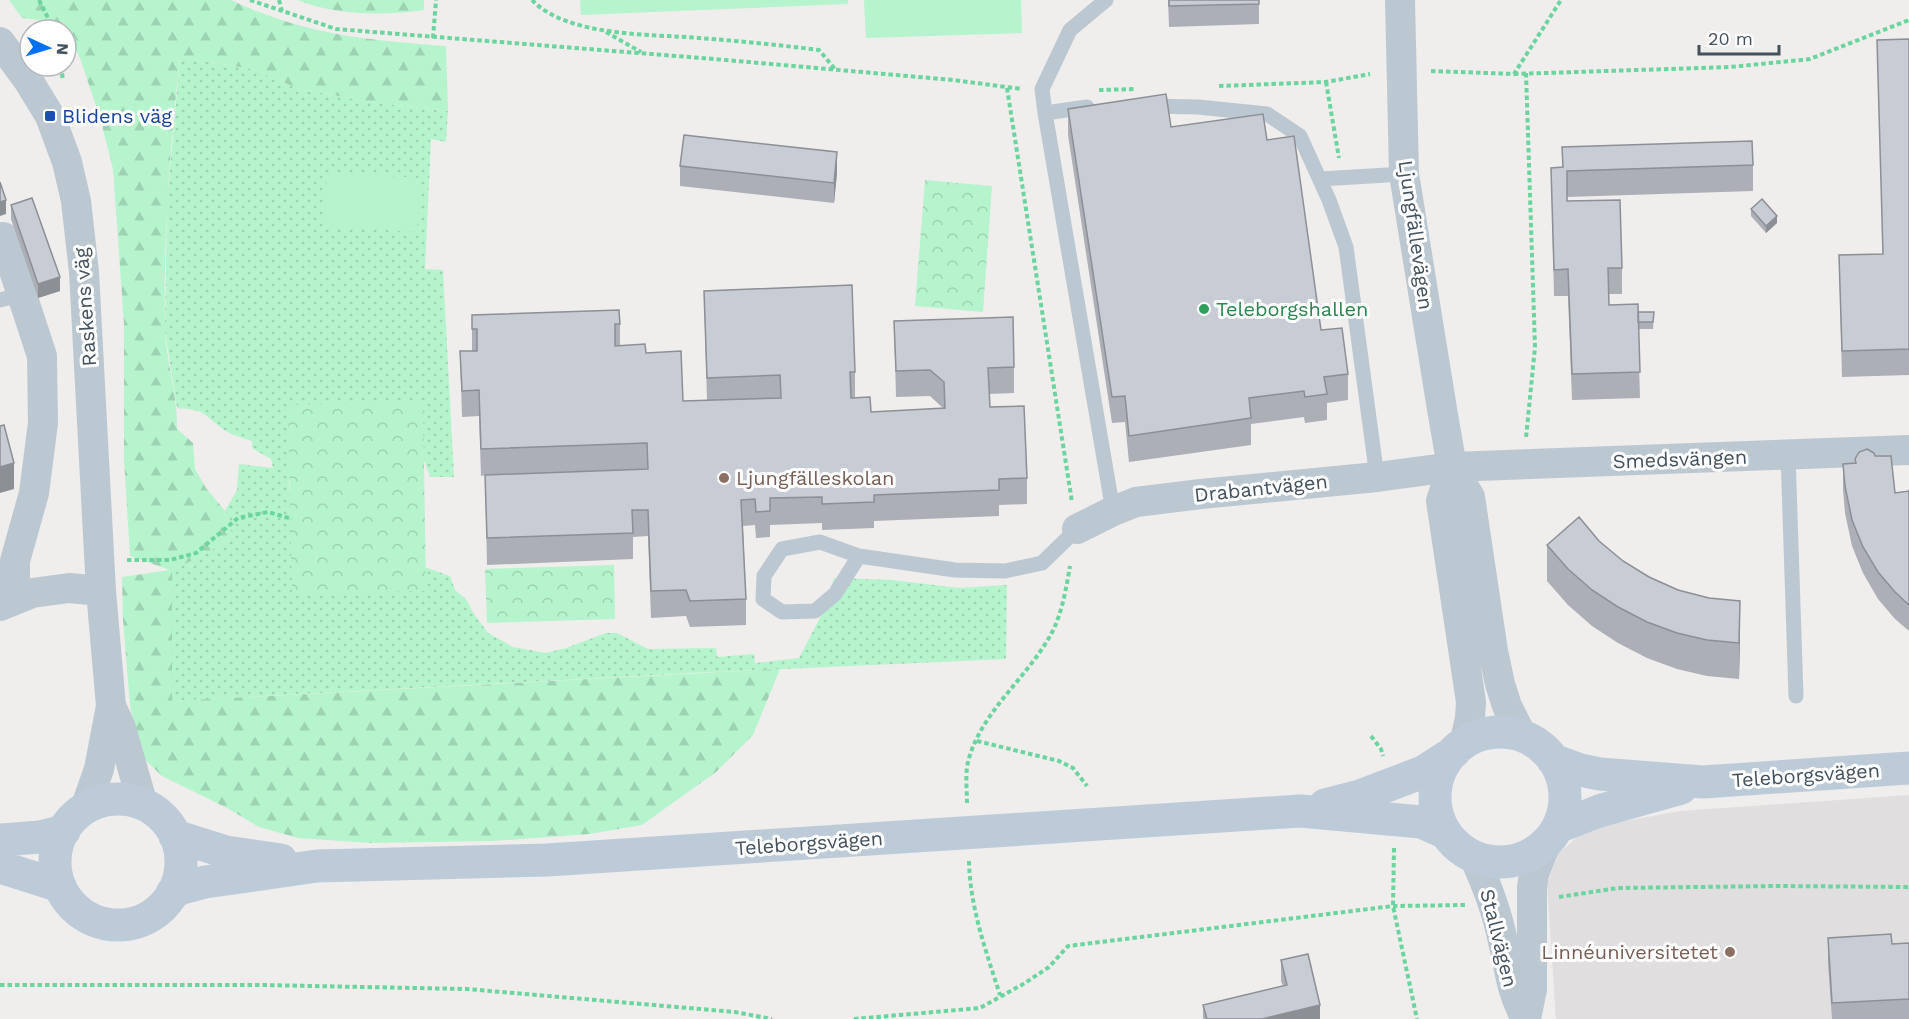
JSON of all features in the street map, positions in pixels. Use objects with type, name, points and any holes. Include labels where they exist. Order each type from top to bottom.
[{"type":"main road","points":[[1506,733],[1522,736],[1539,746],[1553,760],[1562,778],[1564,808],[1552,835],[1530,855],[1511,861],[1496,862],[1474,857],[1456,845],[1446,833],[1437,813],[1436,791],[1442,769],[1459,748],[1474,738],[1506,733]]},
{"type":"main road","name":"Teleborgsvägen","points":[[1300,811],[1360,796],[1393,784],[1423,772],[1459,748]]},
{"type":"main road","name":"Teleborgsvägen","points":[[1553,760],[1580,770],[1600,774],[1703,782],[1909,768]]},
{"type":"main road","name":"Teleborgsvägen","points":[[1552,835],[1599,811],[1703,782]]},
{"type":"main road","points":[[0,840],[40,837],[74,820],[99,803],[128,800],[143,805],[162,818],[175,836],[180,850],[178,880],[164,905],[147,918],[128,924],[114,925],[100,922],[81,913],[67,898],[60,886],[56,858],[74,820]]},
{"type":"main road","name":"Teleborgsvägen","points":[[172,893],[205,882],[317,866],[547,860],[1300,811],[1421,822],[1446,833]]},
{"type":"main road","name":"Teleborgsvägen","points":[[175,836],[226,852],[317,866]]},
{"type":"main road","points":[[0,867],[60,886]]},
{"type":"street","name":"Ljungfällevägen","points":[[1400,0],[1404,174],[1452,467],[1470,496],[1500,684],[1507,706],[1522,736]]},
{"type":"street","name":"Raskens väg","points":[[0,42],[28,80],[50,116],[66,162],[76,201],[84,272],[100,577],[111,706],[99,769],[74,820]]},
{"type":"street","points":[[2,238],[11,297],[42,356],[43,423],[34,493],[15,561],[8,603]]},
{"type":"street","name":"Smedsvängen","points":[[1452,467],[1909,450]]},
{"type":"street","name":"Ljungfällevägen","points":[[1452,467],[1442,501],[1471,702],[1470,718],[1459,748]]},
{"type":"street","name":"Drabantvägen","points":[[1077,529],[1136,502],[1452,467]]},
{"type":"street","points":[[8,603],[32,593],[69,588],[100,577]]},
{"type":"street","name":"Raskens väg","points":[[111,706],[121,728],[143,805]]},
{"type":"street","name":"Stallvägen","points":[[1526,1019],[1532,989],[1531,900],[1534,874],[1552,835]]},
{"type":"street","name":"Stallvägen","points":[[1474,857],[1493,904],[1502,935],[1513,994],[1526,1019]]},
{"type":"lane","points":[[1106,0],[1070,30],[1042,89],[1113,511]]},
{"type":"lane","points":[[1045,113],[1097,106]]},
{"type":"lane","points":[[1131,106],[1198,107],[1267,114],[1300,136],[1329,200],[1346,247],[1377,477]]},
{"type":"lane","points":[[1320,179],[1404,174]]},
{"type":"lane","points":[[1788,454],[1796,696]]},
{"type":"lane","points":[[859,556],[835,594],[815,610],[782,612],[764,599],[764,576],[782,549],[820,542],[859,556],[955,570],[1005,571],[1042,563],[1077,529]]},
{"type":"lane","points":[[1521,1019],[1526,1019]]},
{"type":"path","points":[[39,0],[48,18]]},
{"type":"path","points":[[250,0],[336,29],[953,80],[1007,88],[1077,529],[1064,598],[1051,635],[1025,674],[997,705],[976,741],[968,762],[967,810]]},
{"type":"path","points":[[279,0],[282,12]]},
{"type":"path","points":[[433,38],[436,0]]},
{"type":"path","points":[[532,0],[542,10],[568,21],[605,31],[772,44],[819,50],[836,70]]},
{"type":"path","points":[[1514,74],[1561,0]]},
{"type":"path","points":[[1431,71],[1526,74],[1730,67],[1810,59],[1909,20]]},
{"type":"path","points":[[605,31],[644,54]]},
{"type":"path","points":[[1524,465],[1535,347],[1526,74]]},
{"type":"path","points":[[1326,82],[1342,177]]},
{"type":"path","points":[[100,577],[196,553],[238,518],[268,513],[292,519]]},
{"type":"path","points":[[976,741],[1059,761],[1073,768],[1087,786]]},
{"type":"path","points":[[969,854],[970,882],[978,923],[1000,995]]},
{"type":"path","points":[[1531,900],[1618,888],[1909,887]]},
{"type":"path","points":[[854,1019],[980,1008],[1049,967],[1068,946],[1393,906],[1493,904]]},
{"type":"path","points":[[1393,906],[1417,1019]]},
{"type":"path","points":[[0,985],[261,985],[467,989],[735,1012],[772,1019]]},
{"type":"shaded area","name":"Linnéuniversitetet","points":[[1909,795],[1909,1019],[1556,1019],[1547,884],[1558,854],[1577,837],[1609,824],[1680,811]]},
{"type":"green space","points":[[9,0],[231,0],[285,21],[336,34],[446,46],[448,111],[364,101],[297,88],[252,69],[180,57],[166,226],[166,341],[176,404],[177,429],[193,443],[195,469],[206,488],[225,511],[232,534],[208,553],[172,570],[172,701],[780,669],[753,735],[716,772],[642,825],[589,834],[493,841],[370,843],[298,838],[259,827],[227,808],[162,776],[139,754],[130,705],[122,577],[170,570],[130,556],[124,459],[124,324],[113,169],[100,118],[78,54],[78,18],[22,18]]},
{"type":"green space","points":[[297,0],[424,0],[424,10],[360,13],[327,9]]},
{"type":"green space","points":[[580,0],[848,0],[848,4],[581,15]]},
{"type":"green space","points":[[864,0],[1021,0],[1022,33],[866,38]]},
{"type":"green space","points":[[180,57],[252,69],[297,88],[364,101],[448,111],[446,142],[431,139],[425,269],[443,270],[454,477],[430,477],[420,449],[296,459],[289,481],[292,520],[450,576],[455,590],[466,599],[488,633],[513,647],[546,653],[606,633],[617,633],[648,649],[716,648],[717,657],[754,654],[755,663],[799,658],[823,612],[834,578],[892,580],[959,588],[1007,585],[1006,659],[692,673],[172,701],[172,570],[208,553],[232,534],[225,511],[237,490],[239,464],[273,468],[271,459],[252,448],[252,441],[227,432],[199,412],[177,408],[165,331],[167,202]]},
{"type":"green space","points":[[327,172],[420,178],[417,232],[324,226]]},
{"type":"green space","points":[[925,180],[992,186],[983,312],[915,306]]},
{"type":"green space","points":[[423,402],[426,591],[292,594],[288,405]]},
{"type":"green space","points":[[614,565],[615,619],[487,623],[485,569]]},
{"type":"building","points":[[1169,0],[1259,0],[1259,4],[1169,6]]},
{"type":"building","points":[[1909,39],[1909,349],[1842,351],[1839,255],[1883,254],[1877,40]]},
{"type":"building","name":"Teleborgshallen","points":[[1166,94],[1171,127],[1263,114],[1267,140],[1294,136],[1321,330],[1342,328],[1348,374],[1324,377],[1327,394],[1305,397],[1304,391],[1249,398],[1251,418],[1129,436],[1125,396],[1112,397],[1068,109]]},
{"type":"building","points":[[684,135],[837,152],[834,183],[680,166]]},
{"type":"building","points":[[1752,141],[1753,165],[1567,171],[1567,201],[1620,200],[1622,268],[1608,268],[1609,305],[1638,304],[1640,372],[1572,374],[1568,269],[1554,270],[1551,168],[1563,167],[1562,147]]},
{"type":"building","points":[[0,182],[6,200],[0,202]]},
{"type":"building","points":[[32,198],[60,277],[38,284],[11,205]]},
{"type":"building","points":[[1762,199],[1777,216],[1766,226],[1751,209]]},
{"type":"building","points":[[852,285],[855,372],[850,372],[851,398],[870,397],[871,412],[945,408],[944,382],[930,370],[896,371],[894,321],[1013,317],[1014,367],[988,368],[990,407],[1024,406],[1027,478],[999,479],[999,490],[874,495],[874,502],[822,504],[822,497],[770,498],[770,511],[756,512],[755,499],[741,500],[746,599],[690,601],[686,590],[651,591],[648,510],[632,510],[633,533],[487,538],[485,475],[648,469],[647,443],[481,449],[479,390],[462,391],[460,351],[477,351],[477,329],[472,329],[472,315],[619,310],[620,324],[615,324],[615,346],[645,344],[646,353],[681,351],[683,401],[781,398],[780,375],[707,378],[704,291]]},
{"type":"building","points":[[1638,312],[1654,312],[1653,322],[1638,322]]},
{"type":"building","points":[[4,425],[14,463],[0,467],[0,426]]},
{"type":"building","points":[[1867,449],[1875,456],[1891,456],[1895,493],[1909,491],[1909,605],[1878,572],[1863,547],[1852,520],[1843,464],[1856,463],[1855,459],[1859,452]]},
{"type":"building","points":[[1579,517],[1599,541],[1623,561],[1649,577],[1678,590],[1709,598],[1740,601],[1739,643],[1707,640],[1677,633],[1647,622],[1592,590],[1568,569],[1547,545]]},
{"type":"building","points":[[1891,934],[1892,944],[1909,943],[1909,999],[1832,1003],[1828,938]]},
{"type":"building","points":[[1308,954],[1320,1005],[1262,1019],[1207,1019],[1203,1005],[1287,985],[1281,960]]},
{"type":"place","name":"Blidens väg","points":[[50,116]]},
{"type":"place","name":"Teleborgshallen","points":[[1204,309]]},
{"type":"place","name":"Ljungfälleskolan","points":[[724,478]]},
{"type":"place","name":"Linnéuniversitetet","points":[[1730,952]]}]
